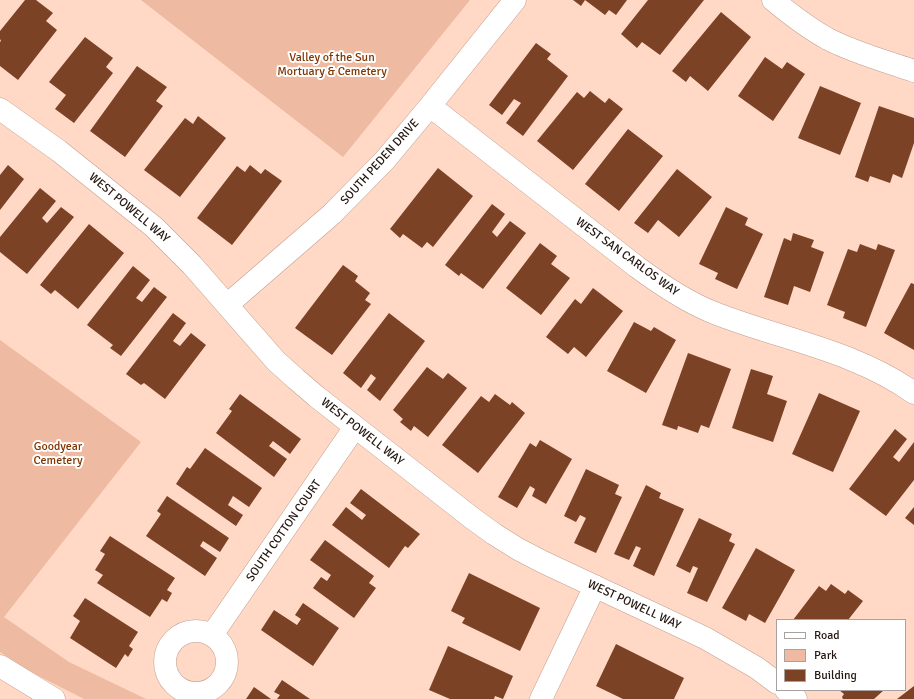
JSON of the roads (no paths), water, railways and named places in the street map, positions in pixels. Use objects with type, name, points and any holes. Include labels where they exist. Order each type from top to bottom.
[{"type":"street","name":"SOUTH PEDEN DRIVE","points":[[227,305],[332,214],[385,160],[515,0]]},
{"type":"street","points":[[773,0],[828,39],[847,48],[914,71]]},
{"type":"street","name":"WEST SAN CARLOS WAY","points":[[430,106],[636,267],[685,299],[738,321],[836,353],[881,372],[903,384],[914,393]]},
{"type":"street","name":"WEST POWELL WAY","points":[[0,109],[59,151],[154,227],[192,265],[281,365],[301,384],[465,513],[518,549],[705,638],[756,668],[776,682]]},
{"type":"street","name":"SOUTH COTTON COURT","points":[[212,635],[355,427]]},
{"type":"street","points":[[541,699],[595,586]]},
{"type":"street","points":[[0,666],[54,699]]},
{"type":"street","points":[[787,691],[796,699]]},
{"type":"park label","name":"Valley of the Sun Mortuary & Cemetery","points":[[332,65]]},
{"type":"park label","name":"Goodyear Cemetery","points":[[58,454]]}]
